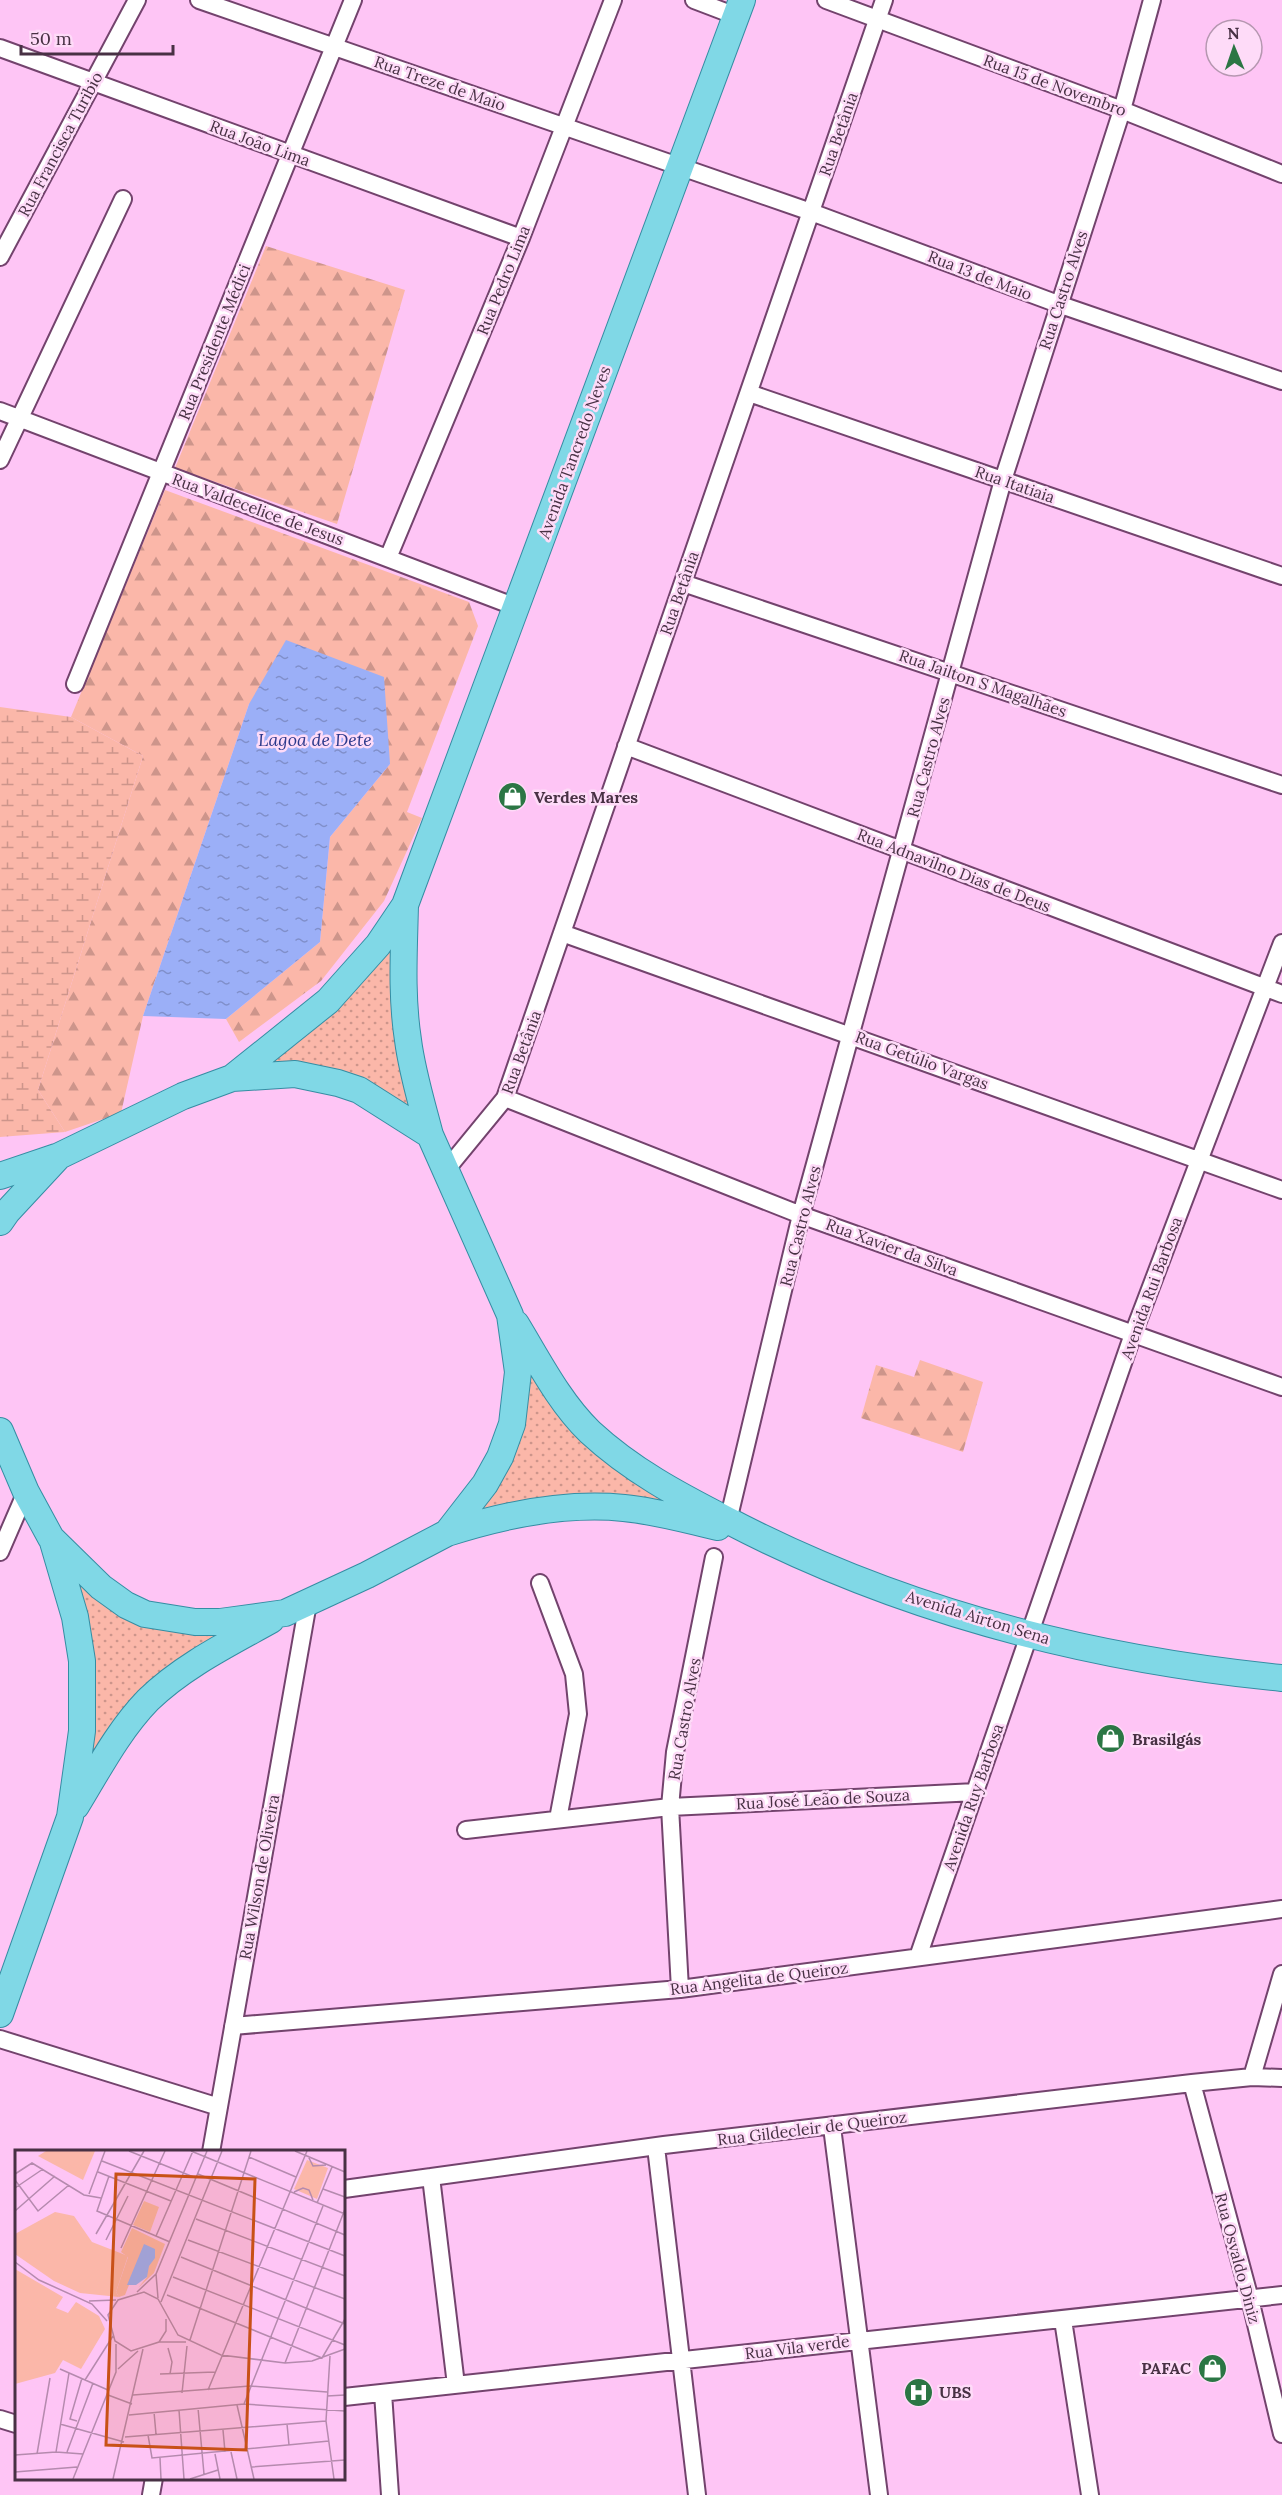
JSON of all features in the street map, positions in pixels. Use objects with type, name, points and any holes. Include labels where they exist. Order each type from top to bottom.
[{"type":"main road","name":"Avenida Tancredo Neves","points":[[405,904],[739,8]]},
{"type":"main road","points":[[232,1078],[328,1001],[378,945],[405,904]]},
{"type":"main road","points":[[405,904],[404,1013],[413,1070],[430,1135],[510,1315],[554,1387],[588,1430],[622,1459],[650,1478],[754,1535]]},
{"type":"main road","points":[[0,1176],[59,1156],[183,1096],[232,1078],[295,1074],[338,1083],[359,1090],[430,1135]]},
{"type":"main road","points":[[0,1222],[59,1156]]},
{"type":"main road","points":[[447,1533],[485,1484],[501,1457],[512,1424],[518,1372],[510,1315]]},
{"type":"main road","points":[[0,1431],[26,1492],[51,1538],[75,1617],[82,1661],[82,1731],[70,1817]]},
{"type":"main road","points":[[3,2000],[70,1817],[114,1742],[149,1699],[188,1667],[296,1608],[447,1533],[518,1514],[622,1508],[754,1535]]},
{"type":"main road","name":"Avenida Airton Sena","points":[[754,1535],[820,1565],[1028,1636],[1215,1671],[1282,1678]]},
{"type":"main road","points":[[51,1538],[101,1587],[126,1605],[145,1614],[195,1622],[220,1622],[296,1608]]},
{"type":"street","name":"Rua Francisca Turibio","points":[[0,257],[137,0]]},
{"type":"street","name":"Rua Treze de Maio","points":[[200,0],[679,168]]},
{"type":"street","name":"Rua Presidente Médici","points":[[75,684],[353,0]]},
{"type":"street","name":"Rua Pedro Lima","points":[[388,558],[521,238],[613,0]]},
{"type":"street","points":[[694,0],[739,8]]},
{"type":"street","name":"Rua 15 de Novembro","points":[[826,0],[1122,110],[1282,174]]},
{"type":"street","name":"Rua Betânia","points":[[446,1170],[506,1098],[884,0]]},
{"type":"street","name":"Rua Castro Alves","points":[[728,1521],[801,1215],[1004,480],[1058,304],[1122,110],[1152,0]]},
{"type":"street","name":"Rua João Lima","points":[[0,48],[521,238]]},
{"type":"street","name":"Rua 13 de Maio","points":[[679,168],[811,212],[1058,304],[1282,381]]},
{"type":"street","points":[[0,460],[123,199]]},
{"type":"street","name":"Rua Itatiaia","points":[[749,393],[1282,576]]},
{"type":"street","name":"Rua Valdecelice de Jesus","points":[[0,411],[516,607]]},
{"type":"street","name":"Rua Jailton S Magalhães","points":[[683,583],[1282,785]]},
{"type":"street","name":"Rua Adnavilno Dias de Deus","points":[[626,746],[1282,994]]},
{"type":"street","name":"Rua Getúlio Vargas","points":[[562,933],[851,1034],[1282,1190]]},
{"type":"street","name":"Avenida Rui Barbosa","points":[[1028,1636],[1133,1334],[1282,944]]},
{"type":"street","name":"Rua Xavier da Silva","points":[[506,1098],[801,1215],[1282,1387]]},
{"type":"street","points":[[0,1552],[26,1492]]},
{"type":"street","name":"Rua Castro Alves","points":[[680,1989],[670,1807],[675,1752],[714,1557]]},
{"type":"street","points":[[540,1583],[574,1674],[578,1714],[558,1819]]},
{"type":"street","name":"Rua Wilson de Oliveira","points":[[212,2150],[296,1608]]},
{"type":"street","name":"Avenida Ruy Barbosa","points":[[918,1957],[1028,1636]]},
{"type":"street","name":"Rua José Leão de Souza","points":[[466,1830],[670,1807],[976,1792]]},
{"type":"street","name":"Rua Angelita de Queiroz","points":[[233,2025],[680,1989],[1282,1910]]},
{"type":"street","points":[[1252,2077],[1282,1974]]},
{"type":"street","points":[[0,2038],[219,2107]]},
{"type":"street","name":"Rua Gildecleir de Queiroz","points":[[345,2189],[656,2147],[1192,2083],[1252,2077],[1282,2078]]},
{"type":"street","name":"Rua Osvaldo Diniz","points":[[1192,2083],[1250,2299],[1282,2434]]},
{"type":"street","points":[[832,2127],[879,2495]]},
{"type":"street","points":[[656,2147],[697,2495]]},
{"type":"street","points":[[431,2177],[456,2385]]},
{"type":"street","name":"Rua Vila verde","points":[[345,2397],[1282,2295]]},
{"type":"street","points":[[1063,2320],[1090,2495]]},
{"type":"street","points":[[383,2393],[390,2495]]},
{"type":"street","points":[[0,2419],[15,2424]]},
{"type":"street","points":[[151,2495],[154,2480]]},
{"type":"green space","points":[[266,246],[405,290],[337,524],[175,468]]},
{"type":"green space","points":[[165,490],[469,602],[478,626],[407,812],[422,818],[384,901],[321,981],[239,1042],[226,1019],[320,942],[330,837],[390,764],[249,704],[143,1016],[121,1113],[65,1132],[38,1090],[143,756],[71,717]]},
{"type":"green space","points":[[0,707],[71,717],[143,756],[38,1090],[65,1132],[0,1137]]},
{"type":"green space","points":[[392,942],[411,1108],[266,1065],[319,1025],[351,995]]},
{"type":"green space","points":[[920,1360],[983,1382],[963,1452],[861,1418],[876,1365],[914,1377]]},
{"type":"green space","points":[[529,1372],[559,1413],[593,1449],[632,1480],[676,1507],[474,1514]]},
{"type":"green space","points":[[77,1578],[221,1633],[87,1769],[84,1604]]},
{"type":"water","name":"Lagoa de Dete","points":[[286,640],[384,677],[390,764],[330,837],[320,942],[226,1019],[143,1016],[249,704]]},
{"type":"place","name":"Verdes Mares","points":[[513,797]]},
{"type":"place","name":"Brasilgás","points":[[1111,1739]]},
{"type":"place","name":"PAFAC","points":[[1212,2368]]},
{"type":"place","name":"UBS","points":[[918,2392]]}]
